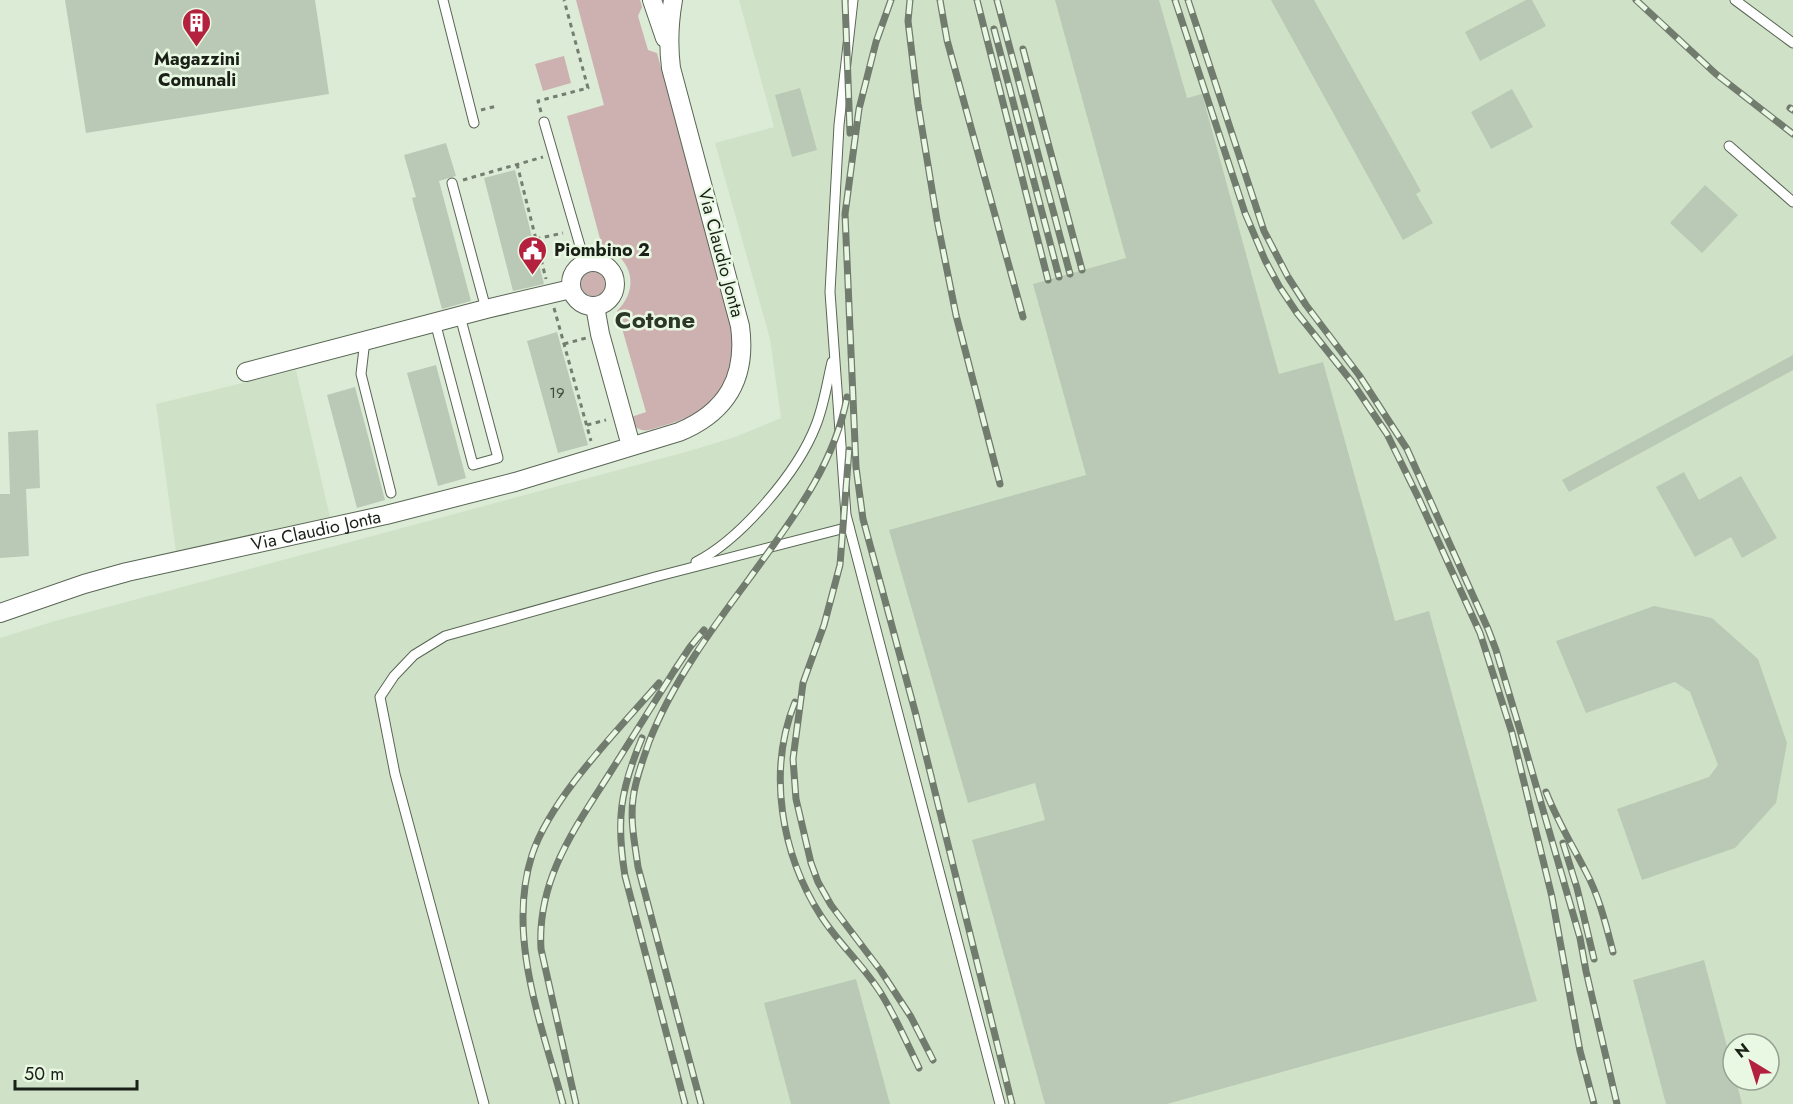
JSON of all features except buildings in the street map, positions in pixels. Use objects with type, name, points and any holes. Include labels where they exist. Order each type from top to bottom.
[{"type":"street","points":[[652,0],[668,48]]},
{"type":"street","name":"Via Claudio Jonta","points":[[0,613],[127,572],[386,515],[514,482],[679,432],[708,417],[721,405],[737,377],[742,343],[740,326],[671,68],[668,48],[673,0]]},
{"type":"street","points":[[593,261],[601,263],[608,268],[615,283],[610,298],[603,304],[595,306],[580,302],[571,289],[573,274],[585,263],[593,261]]},
{"type":"street","points":[[246,372],[571,289]]},
{"type":"street","points":[[595,306],[600,334],[631,446]]},
{"type":"lane","points":[[443,0],[474,123]]},
{"type":"lane","points":[[853,0],[839,125],[830,292],[846,515],[1000,1104]]},
{"type":"lane","points":[[1735,0],[1793,43]]},
{"type":"lane","points":[[544,122],[585,263]]},
{"type":"lane","points":[[1729,146],[1793,202]]},
{"type":"lane","points":[[452,183],[486,309]]},
{"type":"lane","points":[[435,322],[473,465],[498,459],[460,316]]},
{"type":"lane","points":[[365,340],[361,374],[391,493]]},
{"type":"lane","points":[[679,571],[706,557],[749,521],[793,468],[816,425],[834,354]]},
{"type":"lane","points":[[484,1104],[395,774],[380,698],[394,676],[414,655],[445,636],[679,571],[849,527]]},
{"type":"path","points":[[544,122],[538,101],[588,88],[564,0]]},
{"type":"path","points":[[452,183],[553,154]]},
{"type":"path","points":[[536,239],[574,230]]},
{"type":"shaded area","points":[[576,0],[640,0],[642,7],[638,16],[648,50],[657,53],[731,328],[733,350],[731,365],[719,394],[696,413],[648,430],[637,428],[631,417],[646,412],[617,311],[629,292],[629,274],[620,257],[602,246],[567,116],[604,105]]},
{"type":"shaded area","points":[[739,0],[1793,0],[1793,1104],[0,1104],[0,638],[55,621],[693,450],[735,437],[781,418],[770,339],[715,143],[774,127]]},
{"type":"shaded area","points":[[564,56],[571,83],[543,91],[535,64]]},
{"type":"shaded area","points":[[593,272],[598,273],[604,279],[604,289],[598,295],[593,296],[588,295],[582,289],[581,284],[582,279],[588,273]]},
{"type":"shaded area","points":[[296,370],[330,517],[176,552],[156,404]]},
{"type":"railway","points":[[845,0],[850,133]]},
{"type":"railway","points":[[891,0],[876,42],[859,109],[845,214],[856,467],[863,519],[916,715],[1012,1104]]},
{"type":"railway","points":[[910,0],[908,21],[918,104],[937,220],[956,315],[1000,484]]},
{"type":"railway","points":[[940,0],[947,40],[1023,317]]},
{"type":"railway","points":[[977,0],[1048,280]]},
{"type":"railway","points":[[997,0],[1070,274]]},
{"type":"railway","points":[[1175,0],[1245,213],[1265,260],[1297,313],[1352,382],[1387,434],[1480,633],[1512,733],[1552,897],[1580,1051],[1594,1104]]},
{"type":"railway","points":[[1188,0],[1264,231],[1288,277],[1306,305],[1359,375],[1407,449],[1488,629],[1520,730],[1580,938],[1617,1104]]},
{"type":"railway","points":[[1636,0],[1716,74],[1793,134]]},
{"type":"railway","points":[[994,29],[1059,277]]},
{"type":"railway","points":[[1023,49],[1082,270]]},
{"type":"railway","points":[[701,1104],[638,867],[633,833],[633,799],[649,742],[669,699],[707,637],[795,515],[808,493],[832,447],[847,397]]},
{"type":"railway","points":[[849,450],[840,565],[824,625],[803,683],[793,759],[796,799],[811,863],[818,882],[831,905],[881,971],[911,1017],[933,1060]]},
{"type":"railway","points":[[576,1104],[541,949],[541,924],[545,901],[551,879],[570,837],[674,671],[704,630]]},
{"type":"railway","points":[[563,1104],[537,1012],[525,949],[523,917],[525,886],[532,855],[541,833],[570,787],[606,742],[659,683]]},
{"type":"railway","points":[[795,702],[786,728],[780,784],[782,812],[796,866],[821,916],[882,995],[919,1068]]},
{"type":"railway","points":[[642,738],[629,774],[622,806],[622,856],[625,876],[685,1104]]},
{"type":"railway","points":[[1546,792],[1595,891],[1613,952]]},
{"type":"railway","points":[[1563,843],[1577,888],[1594,959]]},
{"type":"place","name":"Magazzini Comunali","points":[[197,48]]},
{"type":"place","name":"Piombino 2","points":[[533,276]]},
{"type":"district","name":"Cotone","points":[[655,319]]}]
